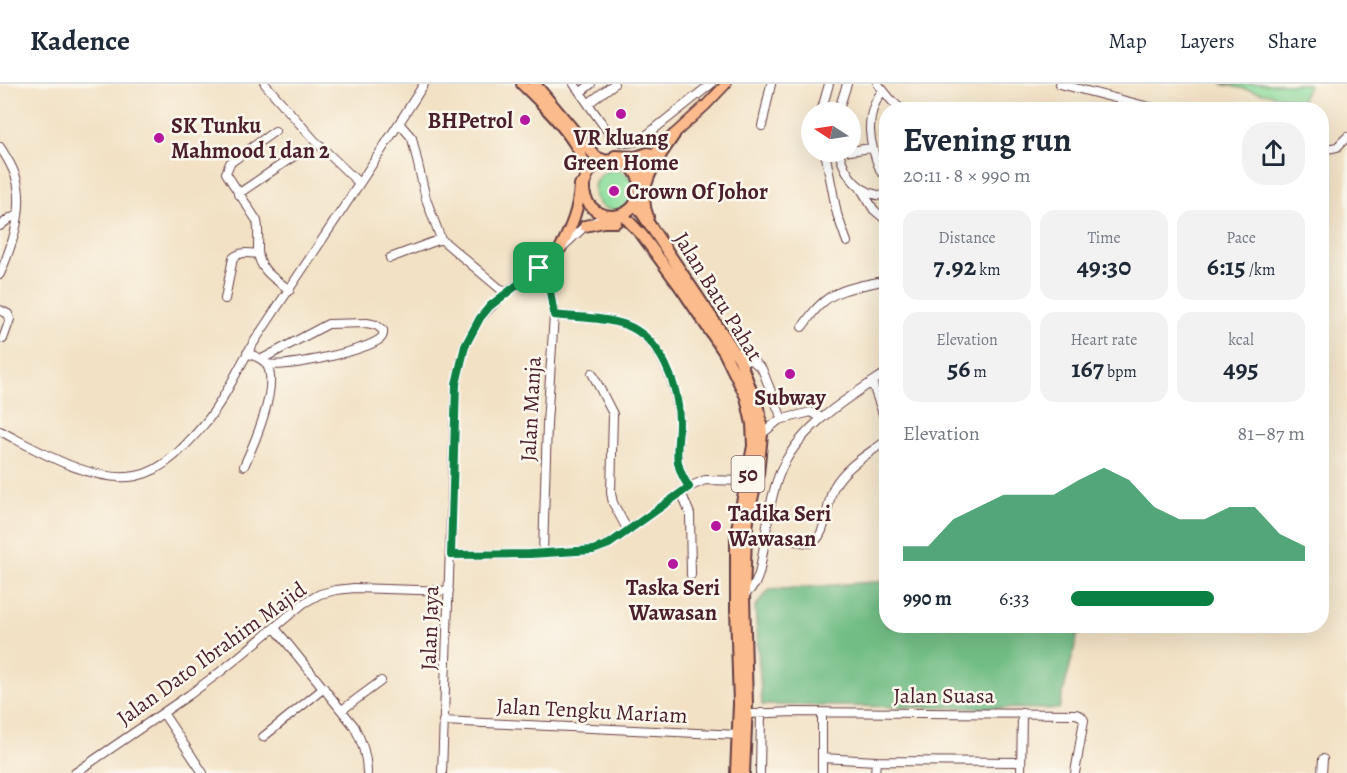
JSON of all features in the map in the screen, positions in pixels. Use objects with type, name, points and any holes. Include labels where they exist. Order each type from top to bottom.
[{"type":"highway","points":[[522,84],[574,137],[596,157],[606,161],[620,162],[633,169],[640,184],[638,197],[635,203],[622,214],[608,216],[592,207],[587,199],[581,154],[574,137],[535,84]]},
{"type":"highway","points":[[656,234],[644,202],[646,184],[655,164],[674,135]]},
{"type":"highway","points":[[563,246],[573,224],[580,193],[580,175],[574,137]]},
{"type":"highway","points":[[589,149],[606,155],[627,158],[648,153]]},
{"type":"highway","points":[[585,186],[593,168],[606,161]]},
{"type":"highway","name":"Jalan Batu Pahat","points":[[635,203],[739,358],[760,414],[762,434],[758,474],[746,534],[744,596],[747,714],[744,773]]},
{"type":"highway","name":"Jalan Batu Pahat","points":[[622,214],[642,236],[724,352],[746,397],[752,424],[753,446],[736,534],[739,735],[736,773]]},
{"type":"highway","points":[[585,226],[603,222],[621,223],[629,225],[642,236]]},
{"type":"main road","points":[[626,164],[661,146],[726,84]]},
{"type":"main road","points":[[640,184],[648,163],[661,146]]},
{"type":"street","points":[[265,84],[314,140],[359,183]]},
{"type":"street","points":[[0,431],[51,457],[81,469],[105,475],[136,476],[159,466],[195,434],[221,399],[247,353],[423,84]]},
{"type":"street","points":[[574,84],[611,136],[617,141],[631,143],[643,138],[711,84]]},
{"type":"street","points":[[581,92],[591,84]]},
{"type":"street","points":[[589,104],[614,84]]},
{"type":"street","points":[[762,126],[771,84]]},
{"type":"street","points":[[824,102],[829,84]]},
{"type":"street","points":[[841,102],[847,84]]},
{"type":"street","points":[[1060,84],[1130,102]]},
{"type":"street","points":[[880,87],[892,102]]},
{"type":"street","points":[[879,167],[872,148],[870,117],[880,87]]},
{"type":"street","points":[[399,123],[412,138],[426,199],[441,239],[505,293]]},
{"type":"street","points":[[275,131],[230,163],[227,168],[228,177],[256,221],[259,230],[258,254],[266,272],[290,290]]},
{"type":"street","points":[[1329,148],[1342,144],[1347,137]]},
{"type":"street","points":[[0,147],[18,185],[18,216],[9,253],[0,274]]},
{"type":"street","points":[[861,150],[872,148]]},
{"type":"street","points":[[238,194],[300,152]]},
{"type":"street","points":[[827,162],[837,214],[847,243]]},
{"type":"street","points":[[845,162],[845,168],[879,214]]},
{"type":"street","name":"Jalan Jaya","points":[[563,246],[580,215],[585,186]]},
{"type":"street","points":[[860,188],[879,194]]},
{"type":"street","points":[[0,226],[10,218],[18,216]]},
{"type":"street","name":"Jalan Jaya","points":[[442,773],[455,407],[459,368],[465,346],[480,318],[505,293],[539,268],[585,226],[608,216]]},
{"type":"street","points":[[390,258],[441,239]]},
{"type":"street","points":[[225,299],[233,258],[244,253],[258,254]]},
{"type":"street","name":"Jalan Manja","points":[[539,268],[550,291],[554,315],[547,414],[543,554]]},
{"type":"street","points":[[802,327],[829,296],[839,291],[879,282]]},
{"type":"street","points":[[0,310],[8,314],[10,319],[3,339]]},
{"type":"street","points":[[554,315],[612,321],[628,326],[641,334],[654,347],[667,369],[676,395],[679,408],[678,467],[689,487]]},
{"type":"street","points":[[247,353],[265,361],[279,365],[304,362],[380,339],[383,330],[367,323],[328,324],[265,361]]},
{"type":"street","points":[[739,358],[753,361],[762,369],[781,419]]},
{"type":"street","points":[[244,466],[254,443],[269,390],[270,376],[265,361]]},
{"type":"street","points":[[592,373],[613,414],[611,493],[613,503],[627,529]]},
{"type":"street","points":[[744,596],[755,584],[773,496],[791,450],[822,418],[879,377]]},
{"type":"street","points":[[872,382],[879,402]]},
{"type":"street","points":[[762,434],[781,419],[811,412],[822,418]]},
{"type":"street","points":[[760,414],[781,419]]},
{"type":"street","points":[[765,537],[816,542],[821,537],[835,485],[850,468],[879,446]]},
{"type":"street","points":[[451,555],[543,554],[593,550],[609,544],[689,487],[705,480],[747,481]]},
{"type":"street","points":[[681,492],[690,514],[691,575]]},
{"type":"street","name":"Jalan Dato Ibrahim Majid","points":[[75,773],[224,669],[304,603],[320,594],[354,588],[449,591]]},
{"type":"street","points":[[275,628],[354,726],[363,744],[367,773]]},
{"type":"street","points":[[342,710],[381,681]]},
{"type":"street","points":[[262,737],[324,688]]},
{"type":"street","points":[[163,713],[203,773]]},
{"type":"street","points":[[760,773],[761,713]]},
{"type":"street","points":[[822,713],[822,773]]},
{"type":"street","points":[[1021,773],[1022,713]]},
{"type":"street","name":"Jalan Suasa","points":[[747,714],[1070,714],[1083,718],[1076,773]]},
{"type":"street","name":"Jalan Tengku Mariam","points":[[443,721],[739,735]]},
{"type":"street","points":[[822,758],[876,761],[1021,762]]},
{"type":"street","points":[[1322,773],[1323,759]]},
{"type":"street","points":[[875,773],[876,761]]},
{"type":"green space","points":[[1221,84],[1309,84],[1301,101]]},
{"type":"green space","points":[[614,170],[622,171],[628,176],[633,182],[633,198],[628,204],[622,209],[614,210],[606,209],[600,204],[595,198],[594,190],[595,182],[600,176],[606,171]]},
{"type":"green space","points":[[879,582],[879,633],[1078,633],[1059,709],[762,705],[755,607],[769,590]]},
{"type":"place","name":"VR kluang Green Home","points":[[621,114]]},
{"type":"place","name":"BHPetrol","points":[[525,120]]},
{"type":"place","name":"SK Tunku Mahmood 1 dan 2","points":[[159,138]]},
{"type":"place","name":"Crown Of Johor","points":[[614,191]]},
{"type":"place","name":"Subway","points":[[790,374]]},
{"type":"place","name":"Tadika Seri Wawasan","points":[[716,526]]},
{"type":"place","name":"Taska Seri Wawasan","points":[[673,564]]},
{"type":"route","points":[[539,268],[550,291],[554,315],[612,321],[628,326],[641,334],[654,347],[667,369],[676,395],[679,408],[678,467],[689,487],[609,544],[593,550],[451,555],[456,384],[465,346],[471,332],[490,306],[539,268]]}]
